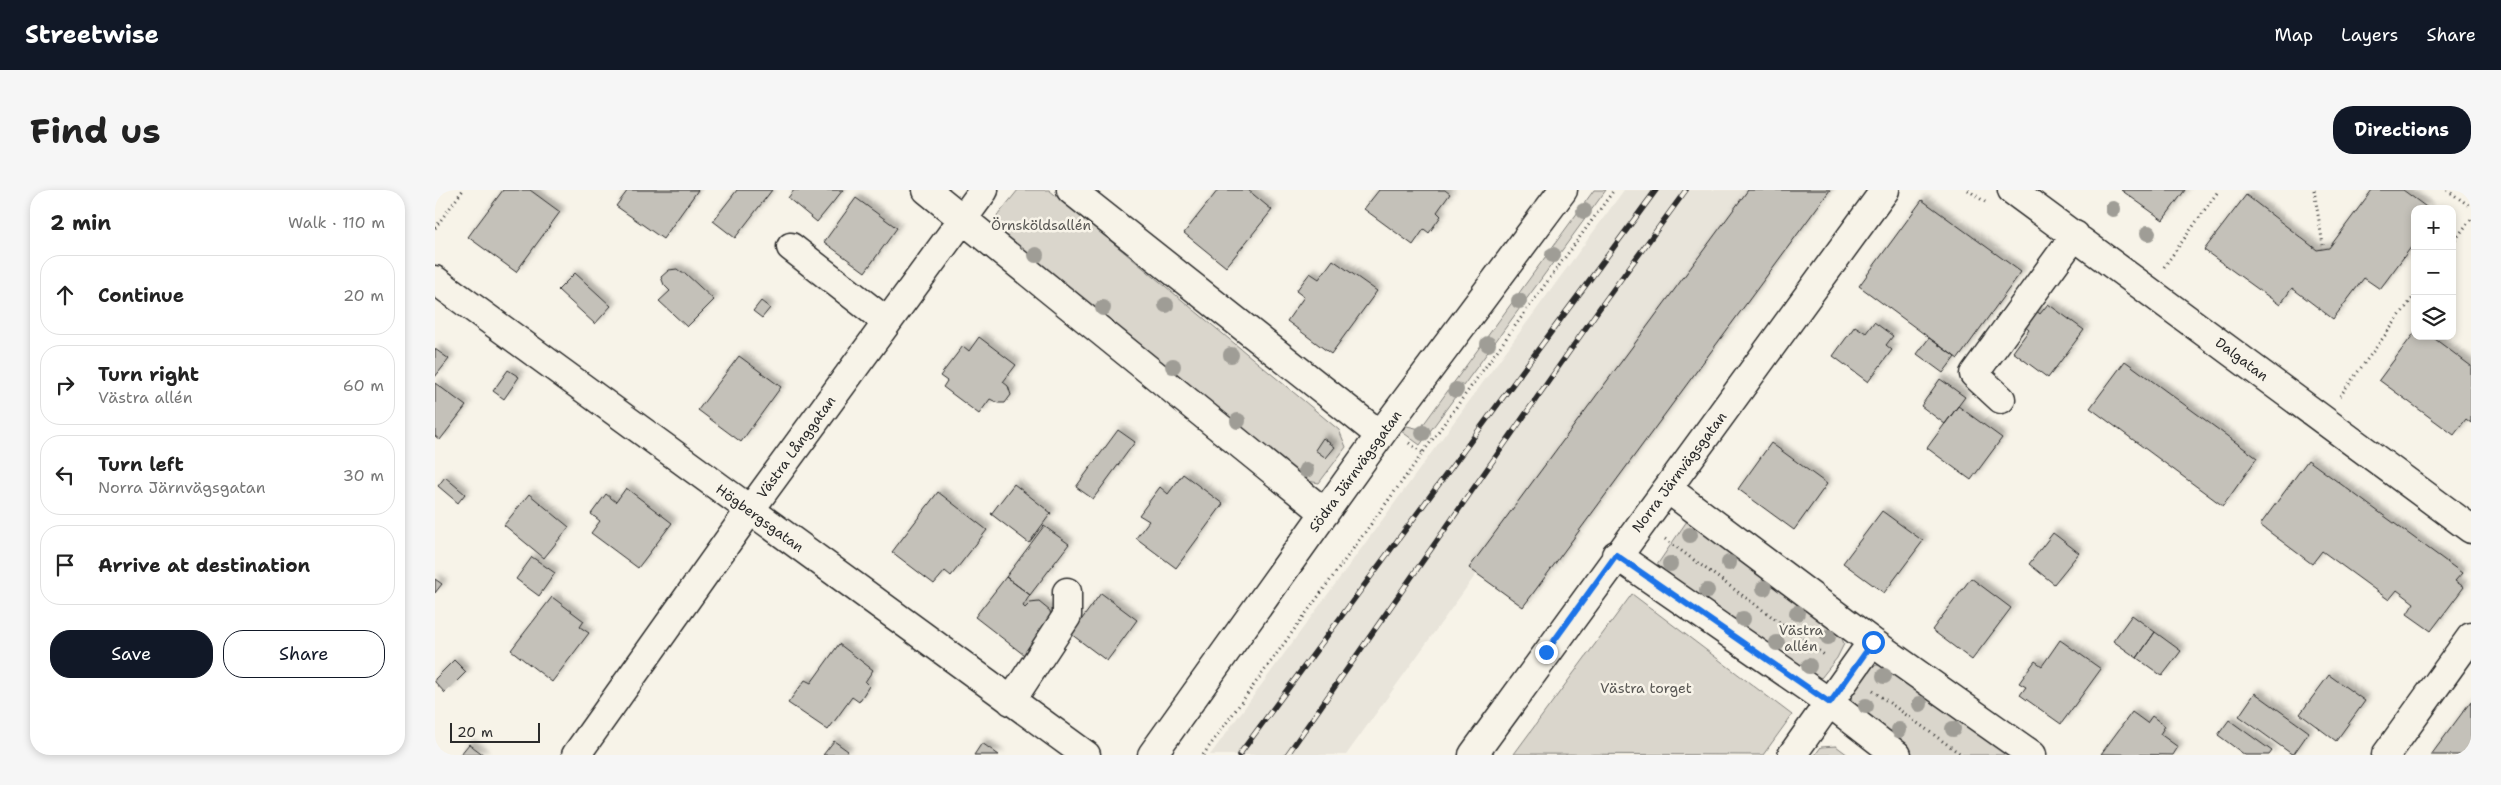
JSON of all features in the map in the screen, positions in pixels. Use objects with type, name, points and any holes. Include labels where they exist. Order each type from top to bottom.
[{"type":"street","points":[[927,190],[1325,512]]},
{"type":"street","name":"Västra Långgatan","points":[[576,755],[750,510],[984,190]]},
{"type":"street","points":[[1071,190],[1380,435]]},
{"type":"street","name":"Södra Järnvägsgatan","points":[[1152,755],[1380,435],[1563,190]]},
{"type":"street","name":"Norra Järnvägsgatan","points":[[1473,755],[1616,555],[1668,489],[1885,190]]},
{"type":"street","name":"Dalgatan","points":[[2012,190],[2471,529]]},
{"type":"street","points":[[2001,399],[1974,374],[2075,235]]},
{"type":"street","points":[[791,247],[887,322]]},
{"type":"street","name":"Högbergsgatan","points":[[435,280],[1086,755]]},
{"type":"street","points":[[1668,489],[1873,642],[2032,755]]},
{"type":"street","points":[[1616,555],[1830,703],[1897,755]]},
{"type":"street","points":[[1011,701],[1067,616],[1067,592]]},
{"type":"street","points":[[2386,755],[2471,637]]},
{"type":"street","points":[[1793,755],[1873,642]]},
{"type":"path","points":[[435,228],[463,190]]},
{"type":"path","points":[[1203,755],[1614,190]]},
{"type":"path","points":[[2161,270],[2219,190]]},
{"type":"path","points":[[2314,190],[2323,245]]},
{"type":"path","points":[[2447,190],[2471,207]]},
{"type":"path","points":[[2456,239],[2471,219]]},
{"type":"path","points":[[2340,396],[2411,300]]},
{"type":"path","points":[[1662,537],[1962,755]]},
{"type":"shaded area","points":[[1624,190],[1748,190],[1470,567],[1477,573],[1346,755],[1210,755]]},
{"type":"green space","name":"Örnsköldsallén","points":[[1018,190],[1049,190],[1339,430],[1346,447],[1319,483],[1302,480],[999,233],[997,216]]},
{"type":"green space","points":[[1594,190],[1606,190],[1420,445],[1401,431],[1407,426],[1420,429]]},
{"type":"green space","name":"Västra allén","points":[[1687,521],[1840,633],[1844,644],[1837,658],[1821,678],[1808,677],[1657,565]]},
{"type":"green space","name":"Västra torget","points":[[1632,594],[1792,715],[1763,755],[1514,754]]},
{"type":"green space","points":[[1884,664],[2009,755],[1914,755],[1855,712],[1851,697],[1872,666]]},
{"type":"green space","points":[[1836,746],[1848,755],[1815,755],[1821,747]]},
{"type":"building","points":[[503,190],[530,190],[560,212],[516,272],[468,237]]},
{"type":"building","points":[[628,190],[698,190],[663,239],[616,206]]},
{"type":"building","points":[[737,190],[772,190],[735,238],[713,221]]},
{"type":"building","points":[[794,190],[843,190],[817,222],[788,198]]},
{"type":"building","points":[[1218,190],[1248,190],[1272,210],[1226,267],[1184,233]]},
{"type":"building","points":[[1379,190],[1445,190],[1450,194],[1437,212],[1441,216],[1429,233],[1424,229],[1413,245],[1364,209]]},
{"type":"building","points":[[1748,190],[1830,190],[1523,607],[1469,568]]},
{"type":"building","points":[[2121,190],[2185,190],[2163,220]]},
{"type":"building","points":[[2372,190],[2403,190],[2424,205],[2411,205],[2411,247],[2380,289],[2364,278],[2333,319],[2292,288],[2280,305],[2204,250],[2246,195],[2317,250],[2329,248]]},
{"type":"building","points":[[856,198],[897,228],[865,272],[824,242]]},
{"type":"building","points":[[1922,200],[2021,272],[1958,359],[1859,286]]},
{"type":"building","points":[[1333,260],[1377,291],[1331,354],[1287,321],[1304,297],[1296,291],[1310,273],[1319,279]]},
{"type":"building","points":[[677,269],[685,273],[714,300],[687,327],[659,301],[670,291],[664,285],[661,277],[669,270]]},
{"type":"building","points":[[575,273],[611,306],[595,324],[558,290]]},
{"type":"building","points":[[761,301],[770,308],[762,318],[753,311]]},
{"type":"building","points":[[2048,304],[2084,330],[2048,378],[2013,352],[2029,330],[2024,326],[2035,310],[2040,314]]},
{"type":"building","points":[[1874,322],[1893,336],[1886,345],[1892,350],[1868,382],[1833,356],[1855,326],[1866,333]]},
{"type":"building","points":[[979,337],[1016,365],[1003,382],[1008,386],[1011,395],[1005,403],[998,403],[990,399],[979,414],[943,387],[947,381],[940,376],[963,346],[969,351]]},
{"type":"building","points":[[2411,337],[2411,340],[2436,340],[2471,366],[2471,423],[2466,419],[2454,435],[2379,380]]},
{"type":"building","points":[[1929,338],[1955,357],[1943,373],[1917,354]]},
{"type":"building","points":[[435,349],[449,359],[435,377]]},
{"type":"building","points":[[739,356],[781,387],[741,442],[698,410]]},
{"type":"building","points":[[2125,361],[2257,458],[2223,506],[2090,408]]},
{"type":"building","points":[[508,370],[519,377],[504,399],[493,391]]},
{"type":"building","points":[[1940,379],[1965,397],[1945,424],[1921,406]]},
{"type":"building","points":[[435,383],[466,406],[440,440],[435,436]]},
{"type":"building","points":[[1958,406],[2002,438],[1971,480],[1927,448]]},
{"type":"building","points":[[1118,430],[1135,442],[1093,499],[1076,487]]},
{"type":"building","points":[[1323,438],[1335,447],[1326,458],[1315,450]]},
{"type":"building","points":[[1771,443],[1827,484],[1794,530],[1738,489]]},
{"type":"building","points":[[2308,460],[2462,573],[2455,581],[2464,587],[2431,631],[2407,614],[2414,603],[2397,590],[2389,600],[2322,551],[2312,564],[2260,525]]},
{"type":"building","points":[[1183,474],[1223,504],[1176,568],[1136,538],[1149,521],[1139,515],[1160,487],[1168,494]]},
{"type":"building","points":[[445,477],[465,494],[458,503],[438,486]]},
{"type":"building","points":[[1014,484],[1051,513],[1029,543],[991,514]]},
{"type":"building","points":[[626,488],[672,523],[638,568],[591,533],[600,521],[591,514],[606,494],[616,502]]},
{"type":"building","points":[[938,492],[987,530],[951,576],[945,571],[934,584],[892,552]]},
{"type":"building","points":[[529,494],[569,527],[544,558],[504,525]]},
{"type":"building","points":[[1882,511],[1923,541],[1884,593],[1843,563]]},
{"type":"building","points":[[1044,526],[1069,544],[1030,595],[1006,577]]},
{"type":"building","points":[[2053,533],[2079,553],[2054,584],[2029,564]]},
{"type":"building","points":[[532,557],[555,573],[539,596],[516,579]]},
{"type":"building","points":[[1006,577],[1030,595],[1023,606],[1025,608],[1030,603],[1039,602],[1050,611],[1051,617],[1028,658],[975,617]]},
{"type":"building","points":[[1971,578],[2011,608],[1972,660],[1932,630]]},
{"type":"building","points":[[435,579],[442,584],[435,593]]},
{"type":"building","points":[[1101,593],[1137,620],[1107,661],[1071,634]]},
{"type":"building","points":[[552,597],[584,621],[580,627],[589,633],[552,682],[511,650]]},
{"type":"building","points":[[2132,615],[2155,632],[2137,658],[2113,641]]},
{"type":"building","points":[[2155,632],[2181,651],[2162,676],[2137,658]]},
{"type":"building","points":[[2060,640],[2101,669],[2061,724],[2020,695],[2026,687],[2019,683],[2035,661],[2042,666]]},
{"type":"building","points":[[839,644],[873,670],[865,682],[869,686],[859,702],[852,697],[828,730],[788,703],[805,680],[811,683]]},
{"type":"building","points":[[454,660],[466,672],[445,693],[435,682],[435,679]]},
{"type":"building","points":[[2329,675],[2365,701],[2336,741],[2300,714]]},
{"type":"building","points":[[2255,693],[2309,732],[2293,755],[2239,716]]},
{"type":"building","points":[[2471,701],[2471,755],[2431,755]]},
{"type":"building","points":[[2132,712],[2147,723],[2152,716],[2165,726],[2160,734],[2178,747],[2173,755],[2101,754]]},
{"type":"building","points":[[2229,720],[2272,751],[2269,755],[2245,755],[2218,735]]},
{"type":"building","points":[[834,741],[848,751],[845,755],[823,755]]},
{"type":"building","points":[[982,743],[999,755],[974,755]]},
{"type":"building","points":[[469,744],[484,755],[460,755]]},
{"type":"railway","points":[[1239,755],[1656,190]]},
{"type":"railway","points":[[1287,755],[1599,309],[1686,190]]},
{"type":"route","points":[[1546,652],[1616,555],[1830,703],[1873,642]]}]
